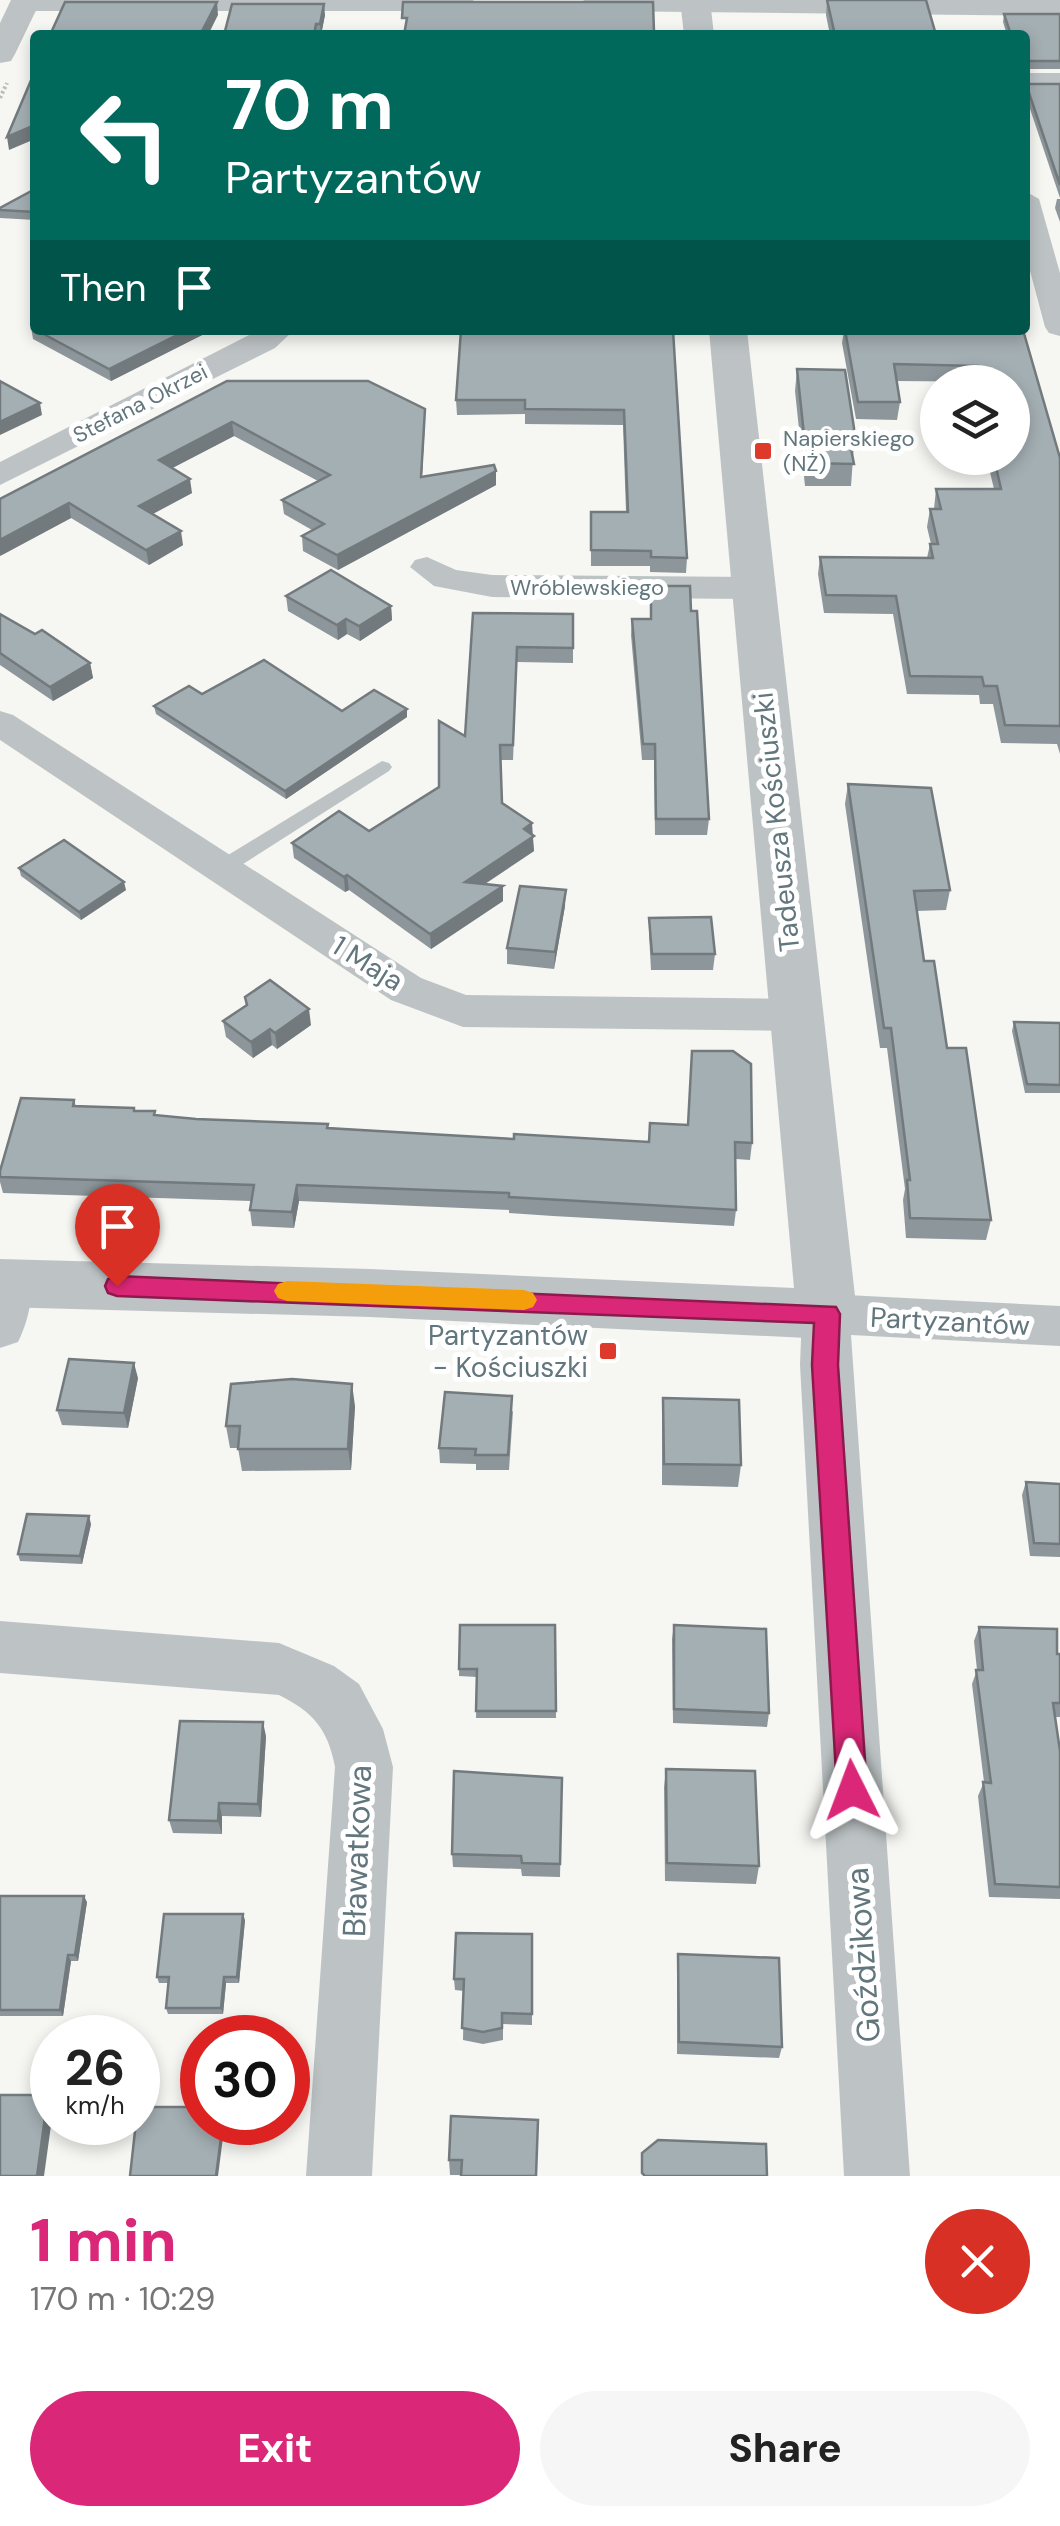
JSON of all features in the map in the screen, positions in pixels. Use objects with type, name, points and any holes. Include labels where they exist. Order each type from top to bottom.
[{"type":"street","points":[[0,54],[25,2],[363,10],[481,4]]},
{"type":"street","points":[[695,2],[698,30]]},
{"type":"street","points":[[960,2],[969,30]]},
{"type":"street","points":[[559,4],[960,2],[1060,9]]},
{"type":"street","points":[[1030,82],[1060,82]]},
{"type":"street","points":[[1030,209],[1051,252],[1060,324],[1030,322]]},
{"type":"street","name":"Stefana Okrzei","points":[[0,475],[272,335]]},
{"type":"street","name":"Tadeusza Kościuszki","points":[[728,335],[827,1314]]},
{"type":"street","name":"Wróblewskiego","points":[[427,567],[446,580],[492,586],[751,588]]},
{"type":"street","name":"1 Maja","points":[[0,723],[406,989],[463,1011],[796,1015]]},
{"type":"street","name":"Partyzantów","points":[[3,1298],[370,1293],[1060,1326]]},
{"type":"street","name":"Goździkowa","points":[[827,1314],[825,1365],[877,2176]]},
{"type":"street","name":"Bławatkowa","points":[[0,1647],[278,1668],[320,1684],[348,1712],[359,1738],[364,1766],[339,2176]]},
{"type":"lane","points":[[222,868],[382,767]]},
{"type":"building","points":[[827,0],[926,0],[935,30],[834,30]]},
{"type":"building","points":[[65,2],[217,2],[203,30],[52,30]]},
{"type":"building","points":[[403,2],[653,2],[654,30],[405,30],[407,18],[402,18]]},
{"type":"building","points":[[232,4],[324,4],[315,30],[225,30]]},
{"type":"building","points":[[1004,14],[1060,14],[1060,61],[1030,61],[1030,30],[1009,30]]},
{"type":"building","points":[[30,83],[30,127],[7,137]]},
{"type":"building","points":[[1030,84],[1060,84],[1060,185],[1030,96]]},
{"type":"building","points":[[30,192],[30,212],[0,208]]},
{"type":"building","points":[[45,335],[177,335],[109,369]]},
{"type":"building","points":[[461,335],[673,335],[687,558],[651,557],[651,551],[591,550],[591,512],[628,512],[624,410],[525,409],[525,400],[456,400]]},
{"type":"building","points":[[846,335],[1024,335],[1060,458],[1060,726],[1005,725],[997,686],[984,686],[982,677],[910,676],[896,596],[826,595],[820,557],[933,558],[930,544],[938,544],[930,509],[941,509],[936,489],[1001,489],[998,475],[1030,475],[1030,365],[894,364],[900,402],[858,402]]},
{"type":"building","points":[[797,369],[845,370],[854,428],[854,444],[850,444],[854,464],[807,463]]},
{"type":"building","points":[[0,381],[40,403],[0,422]]},
{"type":"building","points":[[227,381],[368,381],[425,409],[421,477],[494,465],[496,471],[337,555],[302,536],[324,524],[282,500],[330,475],[232,422],[159,460],[190,479],[139,506],[181,531],[146,550],[69,503],[0,540],[0,499]]},
{"type":"building","points":[[331,570],[391,606],[359,626],[346,619],[337,625],[286,596]]},
{"type":"building","points":[[651,586],[690,586],[691,611],[697,611],[709,819],[656,819],[655,744],[643,744],[632,619],[651,619]]},
{"type":"building","points":[[473,613],[573,614],[573,648],[517,647],[513,745],[500,745],[502,803],[532,823],[524,829],[534,836],[465,882],[503,886],[430,934],[347,875],[344,877],[292,843],[339,811],[369,831],[439,787],[439,721],[465,736]]},
{"type":"building","points":[[0,614],[35,634],[42,630],[90,663],[50,687],[0,653]]},
{"type":"building","points":[[264,660],[342,711],[374,690],[407,709],[285,791],[154,706],[189,686],[202,694]]},
{"type":"building","points":[[848,784],[931,788],[950,890],[914,891],[924,961],[934,961],[947,1048],[966,1048],[991,1220],[910,1218],[910,1180],[891,1028],[884,1028]]},
{"type":"building","points":[[64,840],[124,882],[79,912],[19,868]]},
{"type":"building","points":[[520,886],[566,890],[555,952],[507,948]]},
{"type":"building","points":[[711,917],[715,954],[652,954],[649,918]]},
{"type":"building","points":[[270,980],[309,1009],[275,1033],[270,1029],[251,1042],[223,1021],[247,1005],[245,997]]},
{"type":"building","points":[[1014,1022],[1060,1023],[1060,1085],[1027,1084]]},
{"type":"building","points":[[692,1051],[733,1051],[751,1064],[752,1143],[735,1142],[736,1210],[509,1197],[509,1193],[297,1185],[292,1212],[250,1210],[254,1185],[0,1177],[21,1098],[74,1100],[73,1106],[134,1108],[155,1111],[154,1115],[196,1119],[328,1124],[327,1128],[514,1139],[514,1134],[649,1142],[650,1123],[688,1125]]},
{"type":"building","points":[[69,1359],[134,1363],[124,1413],[57,1410]]},
{"type":"building","points":[[292,1379],[352,1384],[348,1449],[238,1449],[240,1426],[226,1426],[231,1384]]},
{"type":"building","points":[[445,1392],[512,1396],[508,1455],[475,1455],[476,1449],[439,1448]]},
{"type":"building","points":[[663,1398],[739,1400],[741,1465],[664,1464]]},
{"type":"building","points":[[1026,1482],[1060,1484],[1060,1544],[1034,1543]]},
{"type":"building","points":[[27,1514],[89,1516],[80,1556],[18,1554]]},
{"type":"building","points":[[460,1625],[555,1625],[556,1711],[476,1711],[477,1669],[459,1669]]},
{"type":"building","points":[[674,1625],[766,1629],[769,1713],[674,1709]]},
{"type":"building","points":[[979,1627],[1057,1629],[1060,1703],[1053,1703],[1060,1751],[1060,1887],[995,1884],[983,1782],[991,1783],[976,1670],[983,1670]]},
{"type":"building","points":[[180,1721],[263,1722],[258,1804],[219,1803],[218,1821],[169,1820]]},
{"type":"building","points":[[666,1769],[755,1771],[759,1866],[667,1863]]},
{"type":"building","points":[[454,1771],[562,1778],[560,1864],[522,1863],[521,1856],[452,1854]]},
{"type":"building","points":[[0,1896],[84,1896],[75,1955],[68,1955],[60,2010],[0,2010]]},
{"type":"building","points":[[164,1914],[243,1914],[237,1977],[224,1977],[221,2008],[166,2008],[169,1977],[157,1977]]},
{"type":"building","points":[[456,1933],[532,1934],[532,2014],[502,2013],[502,2028],[483,2032],[462,2028],[464,1979],[454,1979]]},
{"type":"building","points":[[678,1954],[779,1958],[782,2047],[679,2042]]},
{"type":"building","points":[[0,2095],[30,2095],[30,2145],[41,2145],[37,2176],[0,2176]]},
{"type":"building","points":[[160,2107],[180,2107],[180,2145],[220,2145],[216,2176],[130,2176],[133,2145],[160,2145]]},
{"type":"building","points":[[451,2116],[538,2120],[536,2176],[461,2176],[462,2160],[449,2160]]},
{"type":"building","points":[[658,2140],[766,2144],[767,2176],[645,2176],[642,2153]]},
{"type":"slow traffic","points":[[287,1291],[524,1300]]},
{"type":"place","name":"Napierskiego (NŻ)","points":[[763,451]]},
{"type":"place","name":"Partyzantów - Kościuszki","points":[[608,1351]]},
{"type":"route","points":[[117,1286],[827,1314],[825,1365],[852,1790]]}]
